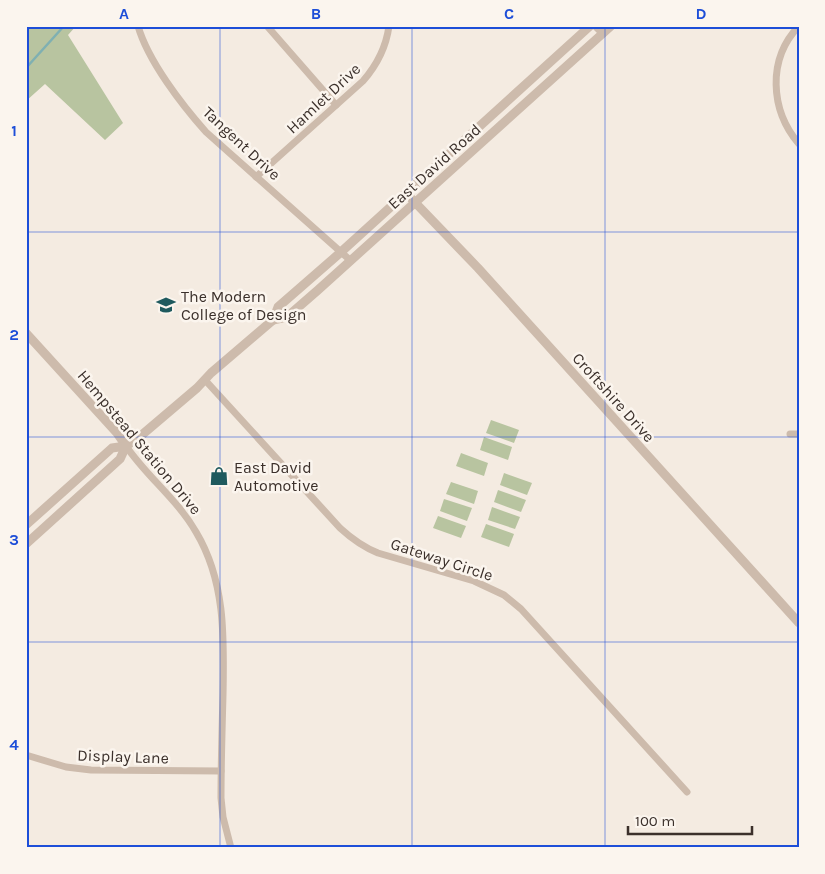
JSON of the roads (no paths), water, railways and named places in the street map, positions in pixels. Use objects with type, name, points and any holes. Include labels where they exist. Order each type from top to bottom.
[{"type":"street","name":"Tangent Drive","points":[[138,26],[149,53],[193,117],[206,132],[351,261]]},
{"type":"street","points":[[268,26],[336,105]]},
{"type":"street","name":"Hamlet Drive","points":[[256,177],[363,81],[378,62],[385,48],[389,26]]},
{"type":"street","name":"East David Road","points":[[26,544],[120,459],[126,446],[197,388],[273,320],[278,307],[590,26]]},
{"type":"street","points":[[595,26],[603,34]]},
{"type":"street","name":"East David Road","points":[[273,320],[287,317],[611,26]]},
{"type":"street","points":[[799,26],[791,35],[782,52],[776,83],[778,106],[782,118],[799,144]]},
{"type":"street","name":"Croftshire Drive","points":[[406,193],[498,290],[799,623]]},
{"type":"street","name":"Hempstead Station Drive","points":[[26,333],[117,433],[150,476],[176,502],[198,534],[214,572],[223,621],[221,798],[223,817],[231,848]]},
{"type":"street","name":"Gateway Circle","points":[[205,380],[352,539],[378,553],[490,587],[515,604],[687,792]]},
{"type":"street","points":[[790,434],[799,434]]},
{"type":"street","name":"East David Road","points":[[26,525],[112,448],[126,446]]},
{"type":"street","name":"Display Lane","points":[[26,755],[66,767],[91,770],[221,772]]},
{"type":"waterway","points":[[26,68],[64,26]]},
{"type":"place","name":"The Modern College of Design","points":[[166,305]]},
{"type":"place","name":"East David Automotive","points":[[219,476]]}]
